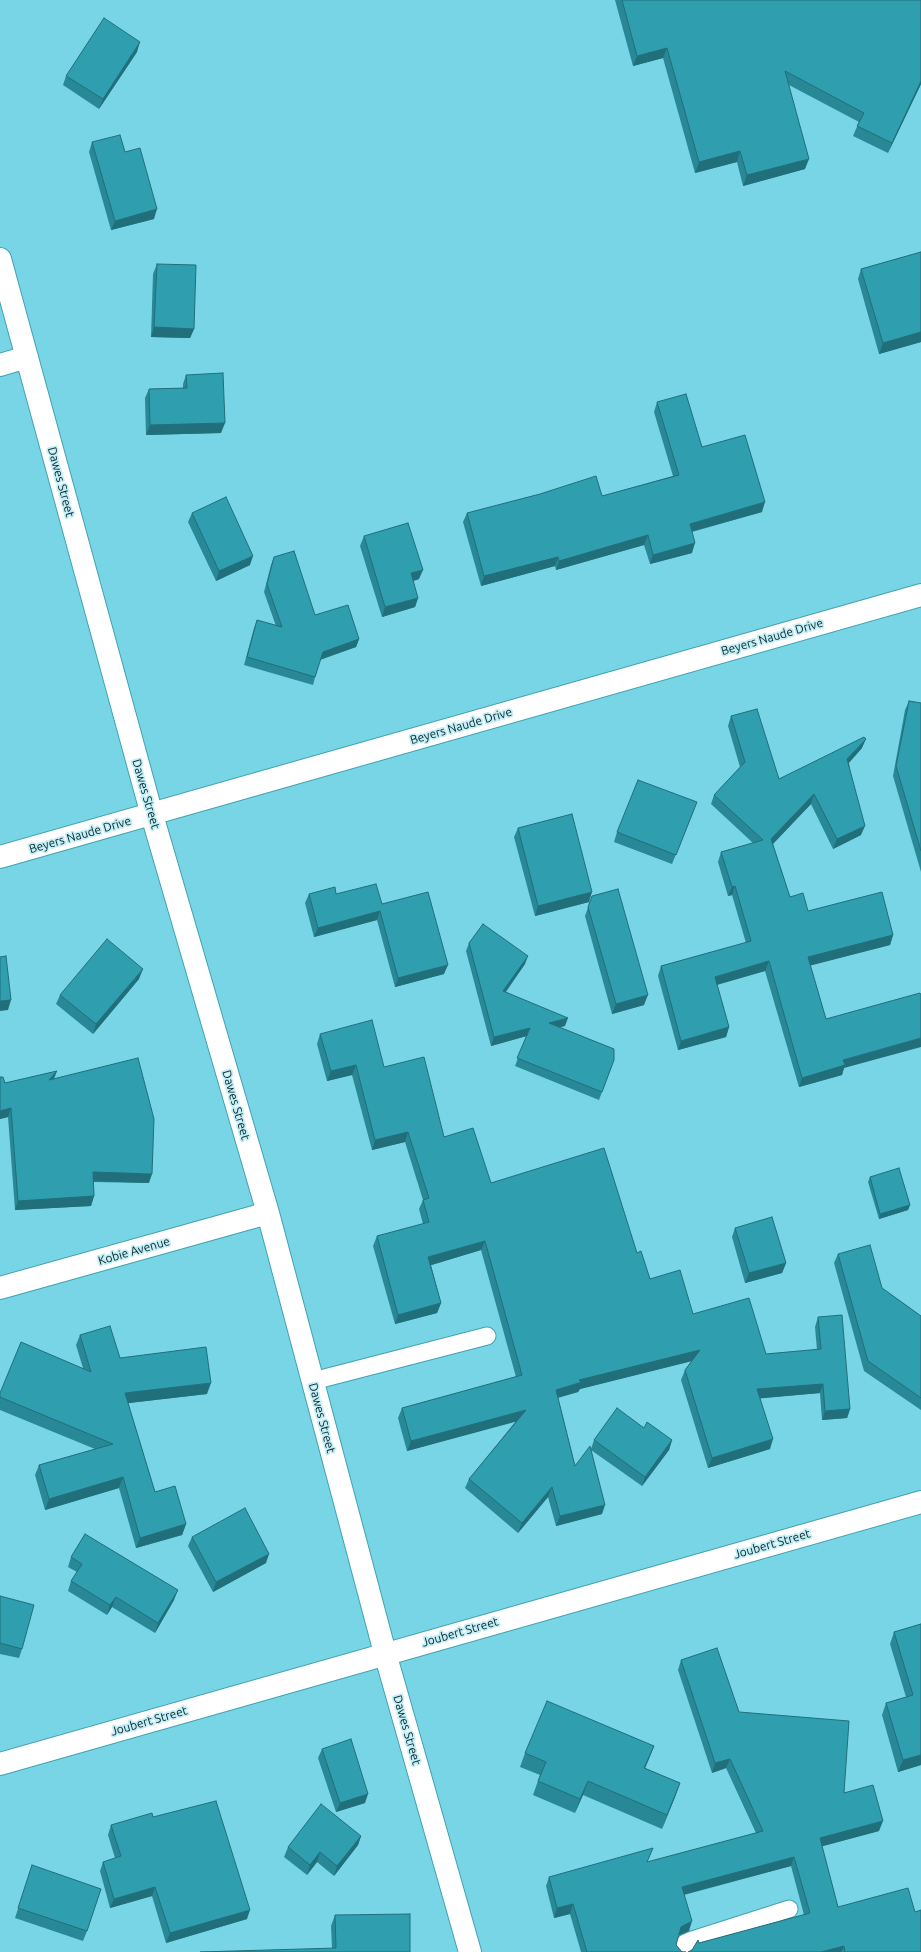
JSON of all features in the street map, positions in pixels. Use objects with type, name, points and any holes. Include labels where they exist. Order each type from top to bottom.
[{"type":"street","name":"Dawes Street","points":[[0,259],[152,814],[268,1213],[385,1653],[470,1952]]},
{"type":"street","points":[[0,365],[27,357]]},
{"type":"street","name":"Beyers Naude Drive","points":[[0,857],[921,595]]},
{"type":"street","name":"Kobie Avenue","points":[[0,1288],[268,1213]]},
{"type":"street","name":"Joubert Street","points":[[0,1764],[385,1653],[921,1502]]},
{"type":"lane","points":[[313,1381],[487,1336]]},
{"type":"lane","points":[[682,1952],[685,1943],[692,1940],[789,1909]]},
{"type":"building","points":[[622,0],[921,0],[921,81],[892,143],[857,126],[864,113],[785,71],[809,159],[747,175],[740,151],[699,162],[667,48],[637,56]]},
{"type":"building","points":[[104,18],[140,42],[103,99],[66,76]]},
{"type":"building","points":[[120,135],[125,152],[140,148],[157,209],[115,221],[92,142]]},
{"type":"building","points":[[921,252],[921,332],[883,343],[861,269]]},
{"type":"building","points":[[157,264],[196,265],[194,329],[154,327]]},
{"type":"building","points":[[223,373],[225,423],[150,425],[149,389],[187,388],[186,375]]},
{"type":"building","points":[[686,394],[702,447],[745,435],[765,502],[690,524],[695,543],[653,555],[648,535],[559,561],[558,557],[484,576],[467,513],[540,494],[596,476],[602,496],[679,475],[657,402]]},
{"type":"building","points":[[226,497],[253,556],[219,571],[192,513]]},
{"type":"building","points":[[408,523],[423,570],[411,573],[418,598],[385,607],[364,536]]},
{"type":"building","points":[[294,551],[315,615],[348,605],[359,639],[323,652],[315,677],[247,657],[257,620],[282,627],[267,584],[274,557]]},
{"type":"building","points":[[909,701],[921,703],[921,851],[896,766]]},
{"type":"building","points":[[757,709],[779,779],[864,737],[866,739],[847,759],[865,826],[837,839],[814,794],[771,839],[790,897],[803,893],[808,911],[882,892],[893,935],[808,957],[826,1019],[920,993],[921,995],[921,1038],[843,1060],[845,1065],[802,1078],[769,961],[715,977],[729,1027],[681,1041],[661,966],[751,941],[735,886],[732,887],[721,852],[763,840],[714,795],[745,762],[731,716]]},
{"type":"building","points":[[638,780],[697,802],[676,855],[617,832]]},
{"type":"building","points":[[572,814],[592,892],[538,906],[518,828]]},
{"type":"building","points":[[376,884],[382,904],[428,892],[448,965],[398,978],[380,911],[318,928],[309,894],[335,887],[336,894]]},
{"type":"building","points":[[618,889],[648,995],[616,1004],[588,907],[592,896]]},
{"type":"building","points":[[483,924],[528,956],[503,991],[568,1018],[549,1023],[614,1049],[614,1060],[602,1092],[517,1058],[530,1028],[494,1037],[469,943]]},
{"type":"building","points":[[107,939],[143,969],[96,1024],[60,995]]},
{"type":"building","points":[[6,956],[11,1000],[0,1001],[0,957]]},
{"type":"building","points":[[372,1020],[384,1067],[424,1057],[444,1137],[473,1128],[491,1183],[604,1148],[637,1253],[641,1251],[650,1279],[680,1270],[693,1314],[749,1298],[766,1354],[821,1349],[818,1317],[842,1315],[850,1409],[825,1411],[823,1384],[757,1389],[773,1439],[712,1458],[685,1370],[700,1350],[579,1380],[582,1382],[556,1390],[575,1466],[590,1446],[605,1505],[560,1516],[552,1487],[522,1523],[469,1479],[526,1410],[411,1441],[402,1408],[522,1375],[485,1241],[428,1257],[441,1303],[398,1315],[377,1236],[429,1222],[423,1200],[429,1198],[408,1132],[375,1140],[356,1065],[331,1071],[320,1034]]},
{"type":"building","points":[[138,1058],[154,1119],[152,1174],[93,1172],[94,1196],[18,1201],[11,1108],[0,1111],[0,1077],[3,1077],[5,1083],[57,1071],[49,1080]]},
{"type":"building","points":[[899,1168],[910,1205],[880,1214],[870,1177]]},
{"type":"building","points":[[772,1217],[786,1263],[749,1273],[735,1228]]},
{"type":"building","points":[[870,1245],[882,1288],[921,1316],[921,1398],[868,1361],[838,1254]]},
{"type":"building","points":[[110,1326],[120,1358],[206,1347],[211,1383],[125,1393],[155,1492],[175,1486],[186,1524],[140,1538],[123,1477],[49,1499],[39,1465],[113,1444],[0,1397],[0,1393],[21,1342],[91,1372],[80,1335]]},
{"type":"building","points":[[617,1408],[644,1428],[647,1422],[672,1440],[645,1477],[594,1440]]},
{"type":"building","points":[[245,1508],[269,1554],[216,1582],[192,1537]]},
{"type":"building","points":[[85,1534],[178,1590],[158,1623],[116,1597],[110,1605],[71,1581],[82,1564],[71,1557]]},
{"type":"building","points":[[0,1596],[34,1605],[22,1649],[0,1643]]},
{"type":"building","points":[[921,1624],[921,1755],[903,1760],[886,1703],[913,1695],[894,1632]]},
{"type":"building","points":[[717,1648],[739,1712],[849,1721],[844,1793],[873,1785],[883,1821],[820,1838],[838,1907],[908,1888],[915,1912],[921,1910],[921,1952],[845,1952],[844,1946],[821,1952],[688,1952],[692,1950],[698,1940],[699,1943],[810,1913],[794,1857],[682,1887],[692,1921],[681,1927],[676,1945],[682,1952],[587,1952],[573,1904],[557,1908],[549,1877],[653,1848],[647,1862],[763,1831],[730,1759],[715,1763],[681,1660]]},
{"type":"building","points":[[547,1701],[654,1746],[644,1768],[680,1783],[667,1815],[588,1781],[580,1799],[538,1781],[546,1762],[525,1753]]},
{"type":"building","points":[[351,1739],[368,1794],[340,1803],[322,1749]]},
{"type":"building","points":[[216,1801],[250,1910],[170,1933],[155,1887],[114,1899],[103,1862],[121,1856],[111,1825],[152,1813],[153,1817]]},
{"type":"building","points":[[321,1804],[361,1836],[337,1866],[320,1852],[310,1865],[288,1847]]},
{"type":"building","points":[[32,1865],[101,1889],[87,1931],[18,1908]]},
{"type":"building","points":[[410,1914],[410,1952],[200,1952],[336,1948],[335,1915]]}]
